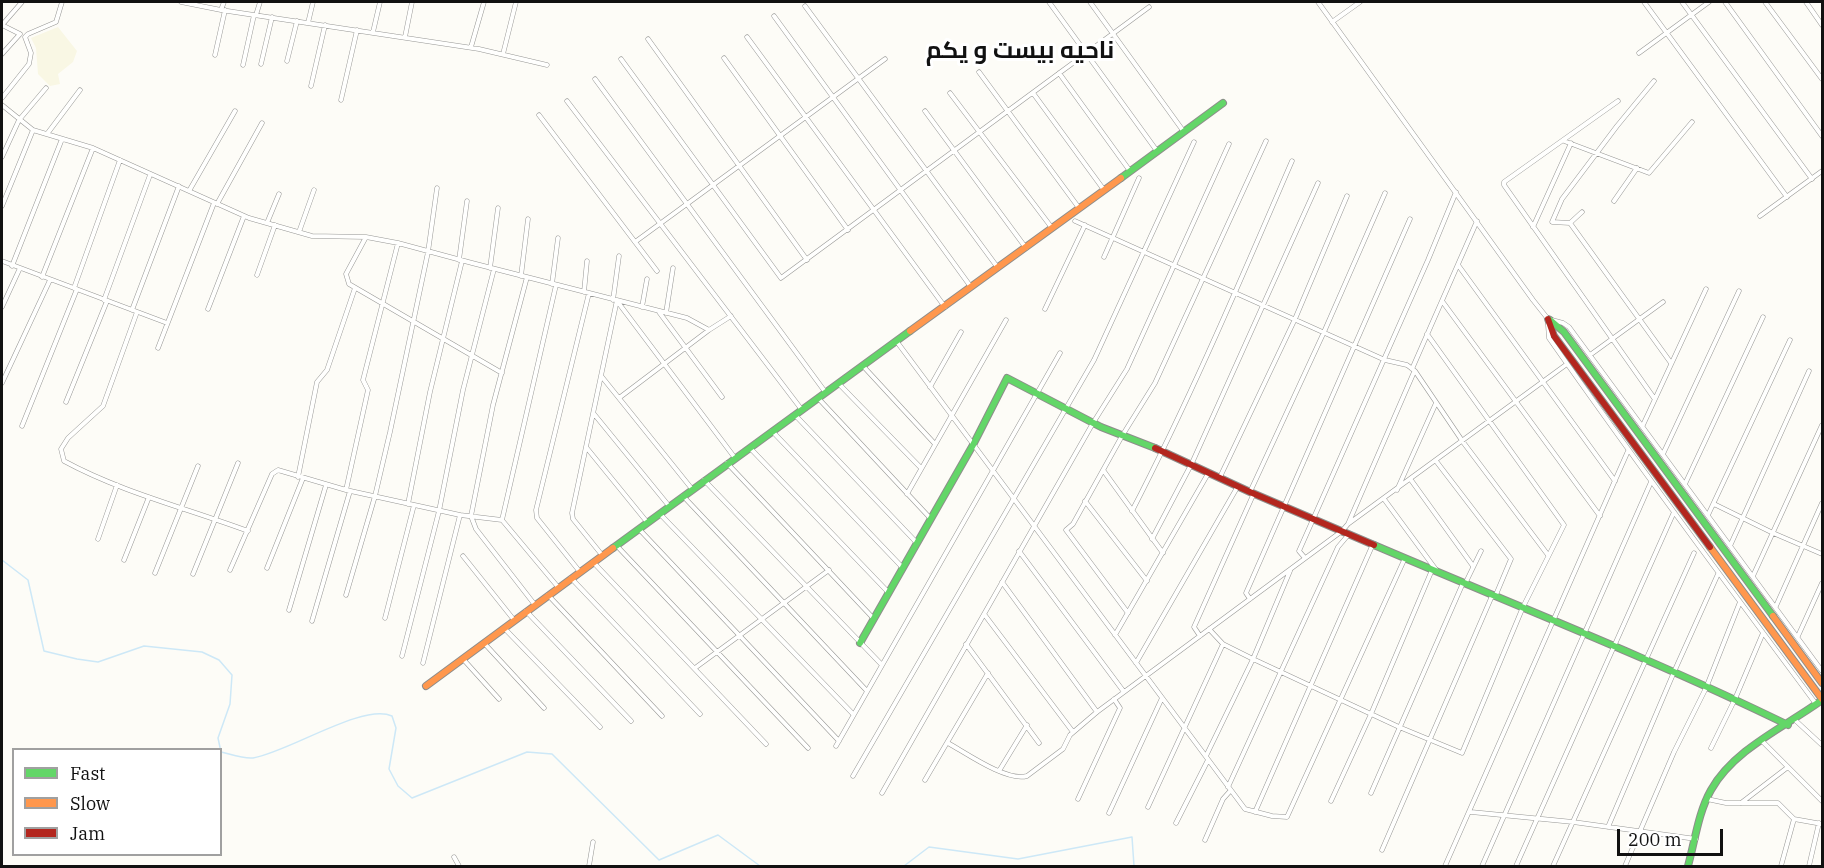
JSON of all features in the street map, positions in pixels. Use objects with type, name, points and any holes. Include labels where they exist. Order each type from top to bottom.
[{"type":"street","points":[[2,98],[29,64],[31,53],[25,37],[2,25],[22,2]]},
{"type":"street","points":[[25,37],[56,22],[62,2]]},
{"type":"street","points":[[181,2],[471,47],[547,65]]},
{"type":"street","points":[[215,55],[224,2]]},
{"type":"street","points":[[243,65],[260,2]]},
{"type":"street","points":[[308,23],[313,2]]},
{"type":"street","points":[[372,32],[380,2]]},
{"type":"street","points":[[405,37],[412,2]]},
{"type":"street","points":[[471,47],[484,2]]},
{"type":"street","points":[[503,54],[516,2]]},
{"type":"street","points":[[1049,2],[1157,151]]},
{"type":"street","points":[[1090,2],[1184,132]]},
{"type":"street","points":[[1317,2],[1548,319],[1564,332],[1822,683]]},
{"type":"street","points":[[1332,22],[1360,2]]},
{"type":"street","points":[[1644,2],[1787,197]]},
{"type":"street","points":[[1682,2],[1812,179]]},
{"type":"street","points":[[1639,53],[1709,2]]},
{"type":"street","points":[[1725,2],[1822,136]]},
{"type":"street","points":[[1765,2],[1822,80]]},
{"type":"street","points":[[1806,2],[1822,25]]},
{"type":"street","points":[[805,6],[998,268]]},
{"type":"street","points":[[621,59],[781,278],[1149,7]]},
{"type":"street","points":[[774,16],[971,287]]},
{"type":"street","points":[[261,64],[272,17]]},
{"type":"street","points":[[287,61],[297,21]]},
{"type":"street","points":[[311,86],[324,25]]},
{"type":"street","points":[[341,100],[357,30]]},
{"type":"street","points":[[2,54],[20,34]]},
{"type":"street","points":[[747,37],[945,307]]},
{"type":"street","points":[[648,39],[807,260]]},
{"type":"street","points":[[724,58],[848,230]]},
{"type":"street","points":[[635,242],[885,59]]},
{"type":"street","points":[[979,72],[1079,208]]},
{"type":"street","points":[[1059,73],[1130,171]]},
{"type":"street","points":[[595,79],[826,393]]},
{"type":"street","points":[[1582,212],[1570,223],[1551,220],[1563,199],[1654,81]]},
{"type":"street","points":[[2,157],[19,120],[46,88]]},
{"type":"street","points":[[47,134],[80,90]]},
{"type":"street","points":[[950,93],[1052,228]]},
{"type":"street","points":[[1033,93],[1104,190]]},
{"type":"street","points":[[567,101],[802,410]]},
{"type":"street","points":[[1618,101],[1504,182],[1504,185],[1654,398]]},
{"type":"street","points":[[426,686],[727,463],[897,342],[1223,103]]},
{"type":"street","points":[[2,105],[33,130],[93,148],[244,216],[312,236],[366,237],[398,243],[687,318],[709,330]]},
{"type":"street","points":[[189,191],[235,111]]},
{"type":"street","points":[[925,111],[1026,248]]},
{"type":"street","points":[[539,115],[657,271]]},
{"type":"street","points":[[1563,141],[1649,173],[1692,122]]},
{"type":"street","points":[[158,348],[215,204],[262,123]]},
{"type":"street","points":[[2,206],[33,130]]},
{"type":"street","points":[[12,266],[62,139]]},
{"type":"street","points":[[1128,613],[1066,530],[1072,524],[1155,383],[1266,141]]},
{"type":"street","points":[[854,776],[1094,360],[1194,142]]},
{"type":"street","points":[[882,793],[1019,551],[1127,369],[1229,144]]},
{"type":"street","points":[[1533,227],[1571,144]]},
{"type":"street","points":[[42,277],[93,148]]},
{"type":"street","points":[[22,426],[75,289],[120,160]]},
{"type":"street","points":[[1132,511],[1163,451],[1292,161]]},
{"type":"street","points":[[1614,201],[1637,168]]},
{"type":"street","points":[[1760,216],[1822,171]]},
{"type":"street","points":[[66,402],[150,175]]},
{"type":"street","points":[[1104,257],[1139,178]]},
{"type":"street","points":[[1152,539],[1192,464],[1318,183]]},
{"type":"street","points":[[179,186],[103,406],[68,438],[62,449],[64,460],[89,475],[117,486],[248,531]]},
{"type":"street","points":[[346,595],[375,496],[428,252],[437,188]]},
{"type":"street","points":[[299,232],[314,190]]},
{"type":"street","points":[[1305,558],[1299,551],[1385,360],[1456,191]]},
{"type":"street","points":[[1200,636],[1194,627],[1385,193]]},
{"type":"street","points":[[267,223],[279,194]]},
{"type":"street","points":[[1220,477],[1295,319],[1347,196]]},
{"type":"street","points":[[408,504],[430,392],[461,260],[467,201]]},
{"type":"street","points":[[402,656],[439,511],[463,390],[492,268],[498,208]]},
{"type":"street","points":[[208,309],[244,216]]},
{"type":"street","points":[[528,219],[524,277],[471,516],[476,529],[535,605]]},
{"type":"street","points":[[1250,599],[1246,593],[1410,219]]},
{"type":"street","points":[[1076,221],[1385,360],[1407,365],[1413,370],[1463,442],[1548,555]]},
{"type":"street","points":[[1348,524],[1477,221]]},
{"type":"street","points":[[1570,223],[1671,363]]},
{"type":"street","points":[[256,275],[275,225]]},
{"type":"street","points":[[1045,309],[1084,225]]},
{"type":"street","points":[[366,237],[346,274],[349,284],[501,374]]},
{"type":"street","points":[[502,520],[554,284],[558,238]]},
{"type":"street","points":[[312,621],[348,491],[368,390],[363,380],[398,243]]},
{"type":"street","points":[[602,555],[573,519],[573,506],[602,377],[615,300],[619,256]]},
{"type":"street","points":[[2,261],[167,323]]},
{"type":"street","points":[[584,292],[586,261]]},
{"type":"street","points":[[1458,266],[1615,481]]},
{"type":"street","points":[[2,307],[20,268]]},
{"type":"street","points":[[666,313],[674,268]]},
{"type":"street","points":[[642,307],[647,279]]},
{"type":"street","points":[[2,383],[50,280]]},
{"type":"street","points":[[267,568],[300,478],[317,382],[327,370],[355,288]]},
{"type":"street","points":[[1642,426],[1706,289]]},
{"type":"street","points":[[1663,454],[1739,291]]},
{"type":"street","points":[[580,572],[536,514],[589,293]]},
{"type":"street","points":[[615,300],[735,458]]},
{"type":"street","points":[[1442,301],[1600,516]]},
{"type":"street","points":[[1590,355],[1664,302]]},
{"type":"street","points":[[658,311],[722,397]]},
{"type":"street","points":[[619,398],[731,316]]},
{"type":"street","points":[[1685,484],[1763,317]]},
{"type":"street","points":[[1548,319],[1567,325],[1822,671]]},
{"type":"street","points":[[1548,319],[1549,338],[1628,451],[1675,511],[1718,574],[1763,633],[1820,701]]},
{"type":"street","points":[[1548,319],[1554,336],[1820,701]]},
{"type":"street","points":[[907,494],[1006,320]]},
{"type":"street","points":[[930,387],[961,332]]},
{"type":"street","points":[[1209,629],[1223,644],[1252,659],[1399,727],[1462,753],[1524,607],[1564,525],[1427,334]]},
{"type":"street","points":[[1708,515],[1790,340]]},
{"type":"street","points":[[897,342],[1245,809],[1272,816],[1287,817],[1405,557]]},
{"type":"street","points":[[836,746],[1060,353]]},
{"type":"street","points":[[948,743],[999,771],[1022,778],[1027,776],[1063,749],[1073,732],[1114,699],[1567,364]]},
{"type":"street","points":[[863,366],[935,444]]},
{"type":"street","points":[[1730,546],[1809,371]]},
{"type":"street","points":[[602,377],[692,489]]},
{"type":"street","points":[[860,644],[973,445],[1007,378],[1122,436],[1210,471],[1283,506],[1615,646],[1788,725]]},
{"type":"street","points":[[839,384],[921,468]]},
{"type":"street","points":[[818,398],[931,519]]},
{"type":"street","points":[[1396,491],[1436,403]]},
{"type":"street","points":[[593,413],[669,506]]},
{"type":"street","points":[[795,415],[917,543]]},
{"type":"street","points":[[1753,576],[1822,425]]},
{"type":"street","points":[[772,431],[903,568]]},
{"type":"street","points":[[586,447],[647,522]]},
{"type":"street","points":[[750,447],[889,593]]},
{"type":"street","points":[[1445,867],[1628,451]]},
{"type":"street","points":[[1382,850],[1511,559],[1436,461]]},
{"type":"street","points":[[193,574],[238,463]]},
{"type":"street","points":[[727,463],[874,619]]},
{"type":"street","points":[[155,573],[198,466]]},
{"type":"street","points":[[230,570],[272,474],[278,470],[348,491],[460,515],[502,520],[558,587]]},
{"type":"street","points":[[1102,471],[1163,553]]},
{"type":"street","points":[[1114,635],[1210,471]]},
{"type":"street","points":[[704,480],[882,665]]},
{"type":"street","points":[[1411,480],[1473,566]]},
{"type":"street","points":[[1482,867],[1651,482]]},
{"type":"street","points":[[289,610],[326,485]]},
{"type":"street","points":[[98,539],[117,486]]},
{"type":"street","points":[[1136,663],[1239,486]]},
{"type":"street","points":[[683,496],[867,691]]},
{"type":"street","points":[[124,560],[149,498]]},
{"type":"street","points":[[1384,499],[1435,571]]},
{"type":"street","points":[[1085,501],[1147,581]]},
{"type":"street","points":[[1775,606],[1822,503]]},
{"type":"street","points":[[1714,504],[1822,554]]},
{"type":"street","points":[[385,618],[414,505]]},
{"type":"street","points":[[1516,867],[1675,511]]},
{"type":"street","points":[[659,513],[854,714]]},
{"type":"street","points":[[423,663],[460,515]]},
{"type":"street","points":[[638,529],[839,741]]},
{"type":"street","points":[[1205,840],[1338,547],[1350,534]]},
{"type":"street","points":[[1255,812],[1373,544]]},
{"type":"street","points":[[616,545],[808,748]]},
{"type":"street","points":[[1019,551],[1124,692]]},
{"type":"street","points":[[1371,793],[1464,584],[1481,551]]},
{"type":"street","points":[[1553,867],[1694,553]]},
{"type":"street","points":[[463,555],[514,620]]},
{"type":"street","points":[[593,562],[766,744]]},
{"type":"street","points":[[1176,823],[1291,569]]},
{"type":"street","points":[[695,668],[829,570]]},
{"type":"street","points":[[1330,801],[1435,571]]},
{"type":"street","points":[[1608,827],[1718,574]]},
{"type":"street","points":[[571,578],[700,714]]},
{"type":"street","points":[[1002,582],[1097,712]]},
{"type":"street","points":[[1798,637],[1822,582]]},
{"type":"street","points":[[548,595],[662,716]]},
{"type":"street","points":[[1625,867],[1674,752],[1706,688],[1740,602]]},
{"type":"street","points":[[526,611],[631,721]]},
{"type":"street","points":[[984,614],[1073,732]]},
{"type":"street","points":[[504,628],[600,727]]},
{"type":"street","points":[[1711,748],[1763,633]]},
{"type":"street","points":[[483,643],[544,708]]},
{"type":"street","points":[[966,644],[1040,743]]},
{"type":"street","points":[[1148,807],[1223,644]]},
{"type":"street","points":[[462,659],[499,699]]},
{"type":"street","points":[[926,780],[988,673]]},
{"type":"street","points":[[1109,813],[1162,698]]},
{"type":"street","points":[[1078,799],[1120,708],[1114,699]]},
{"type":"street","points":[[1688,867],[1707,800],[1722,774],[1733,762],[1820,701]]},
{"type":"street","points":[[1795,720],[1822,745]]},
{"type":"street","points":[[999,771],[1027,725]]},
{"type":"street","points":[[1762,741],[1822,801]]},
{"type":"street","points":[[1740,804],[1788,766]]},
{"type":"street","points":[[1707,800],[1740,804],[1778,803],[1794,819],[1821,823],[1809,867]]},
{"type":"street","points":[[1471,812],[1573,822],[1696,839]]},
{"type":"street","points":[[1781,867],[1794,819]]},
{"type":"street","points":[[589,867],[593,842]]},
{"type":"street","points":[[454,857],[459,867]]},
{"type":"shaded area","points":[[58,27],[77,51],[73,62],[58,74],[60,84],[50,86],[38,74],[36,48],[31,38]]},
{"type":"waterway","points":[[2,560],[28,580],[44,651],[98,662],[144,646],[202,652],[219,660],[232,675],[230,704],[218,738],[220,748]]},
{"type":"waterway","points":[[222,752],[253,758],[363,716],[379,714],[392,716],[396,728],[389,769],[398,786],[412,798],[527,752],[552,754],[659,860],[718,835],[760,866]]},
{"type":"waterway","points":[[904,866],[929,847],[1018,859],[1132,837],[1134,866]]},
{"type":"traffic: fast","points":[[1121,178],[1223,103]]},
{"type":"traffic: fast","points":[[1550,320],[1564,332],[1773,616]]},
{"type":"traffic: fast","points":[[613,548],[910,331]]},
{"type":"traffic: fast","points":[[860,643],[973,445],[1007,378],[1101,427],[1155,448]]},
{"type":"traffic: fast","points":[[1374,545],[1634,655],[1788,725]]},
{"type":"traffic: fast","points":[[1688,866],[1703,808],[1721,775],[1746,751],[1822,700]]},
{"type":"traffic: slow","points":[[910,331],[1121,178]]},
{"type":"traffic: slow","points":[[1710,547],[1822,699]]},
{"type":"traffic: slow","points":[[426,686],[613,548]]},
{"type":"traffic: slow","points":[[1773,616],[1822,683]]},
{"type":"traffic: jam","points":[[1548,319],[1554,336],[1710,547]]},
{"type":"traffic: jam","points":[[1155,448],[1374,545]]},
{"type":"district","name":"ناحیه بیست و یکم","points":[[1020,51]]}]
